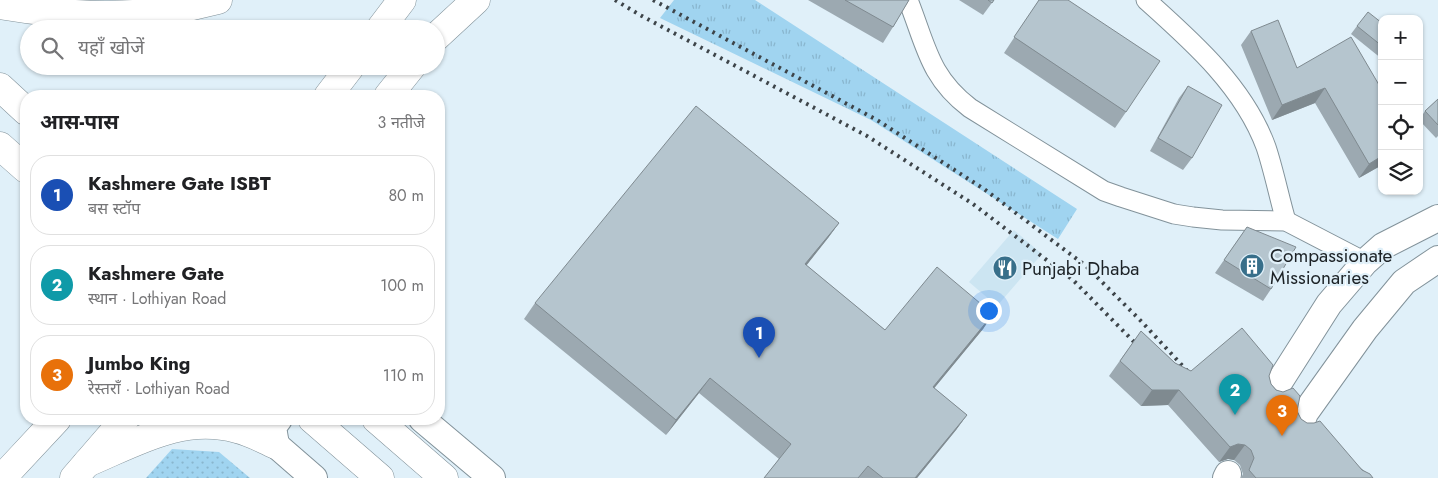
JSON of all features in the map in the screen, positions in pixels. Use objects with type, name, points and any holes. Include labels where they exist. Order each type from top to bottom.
[{"type":"highway","points":[[0,5],[41,12],[93,16],[145,14],[196,6],[218,0]]},
{"type":"highway","points":[[387,20],[402,0]]},
{"type":"highway","points":[[445,29],[476,1]]},
{"type":"highway","points":[[333,90],[344,75]]},
{"type":"highway","points":[[393,90],[405,75]]},
{"type":"highway","points":[[0,87],[20,105]]},
{"type":"highway","points":[[0,146],[20,164]]},
{"type":"highway","points":[[2,478],[51,425]]},
{"type":"highway","points":[[81,471],[120,425]]},
{"type":"highway","points":[[81,471],[162,432],[190,425]]},
{"type":"highway","points":[[221,425],[240,429],[278,432]]},
{"type":"highway","points":[[319,425],[380,478]]},
{"type":"highway","points":[[383,425],[444,478]]},
{"type":"main road","points":[[1273,392],[1329,304],[1365,262],[1383,246],[1438,218]]},
{"type":"main road","points":[[1308,422],[1365,329],[1404,282],[1438,259]]},
{"type":"main road","points":[[429,425],[492,478]]},
{"type":"main road","points":[[278,432],[314,478]]},
{"type":"street","points":[[908,0],[926,51],[942,81],[956,97],[970,108],[1104,191],[1174,214],[1222,220],[1286,221],[1365,262]]},
{"type":"street","points":[[1149,1],[1213,64],[1239,96],[1266,147],[1286,221]]},
{"type":"shaded area","name":"Punjabi Dhaba","points":[[1014,230],[1042,254],[997,306],[969,282]]},
{"type":"green space","points":[[674,0],[755,0],[1077,209],[1058,239],[871,120],[660,18]]},
{"type":"green space","points":[[172,449],[219,452],[250,478],[146,478]]},
{"type":"building","points":[[845,0],[909,0],[893,27]]},
{"type":"building","points":[[1039,0],[1068,0],[1160,61],[1126,112],[1014,37]]},
{"type":"building","points":[[1368,12],[1378,20],[1378,43],[1357,26]]},
{"type":"building","points":[[1278,20],[1297,68],[1351,37],[1378,83],[1378,158],[1369,164],[1325,88],[1282,105],[1251,31]]},
{"type":"building","points":[[1188,86],[1222,105],[1192,158],[1158,138]]},
{"type":"building","points":[[1438,99],[1438,125],[1425,111]]},
{"type":"building","points":[[696,106],[839,223],[805,264],[885,330],[937,267],[993,314],[933,387],[967,415],[915,478],[883,478],[868,466],[858,478],[764,478],[791,444],[710,378],[676,420],[535,303]]},
{"type":"building","name":"Compassionate Missionaries","points":[[1247,227],[1296,247],[1271,289],[1224,260]]},
{"type":"building","points":[[1242,328],[1273,365],[1269,376],[1271,384],[1276,390],[1283,392],[1293,388],[1300,396],[1297,411],[1301,419],[1307,423],[1320,421],[1362,470],[1373,478],[1256,478],[1249,470],[1254,458],[1251,450],[1245,445],[1238,444],[1230,447],[1179,390],[1152,390],[1120,361],[1141,331],[1175,363],[1191,371]]},
{"type":"railway","points":[[615,0],[867,136],[973,204],[1073,280],[1144,352]]},
{"type":"railway","points":[[653,0],[877,120],[984,189],[1086,266],[1192,376]]},
{"type":"place","name":"Compassionate Missionaries","points":[[1252,266]]},
{"type":"place","name":"Punjabi Dhaba","points":[[1005,268]]},
{"type":"place","name":"Kashmere Gate ISBT","points":[[759,358]]},
{"type":"place","name":"Kashmere Gate","points":[[1235,415]]},
{"type":"place","name":"Jumbo King","points":[[1282,436]]}]
